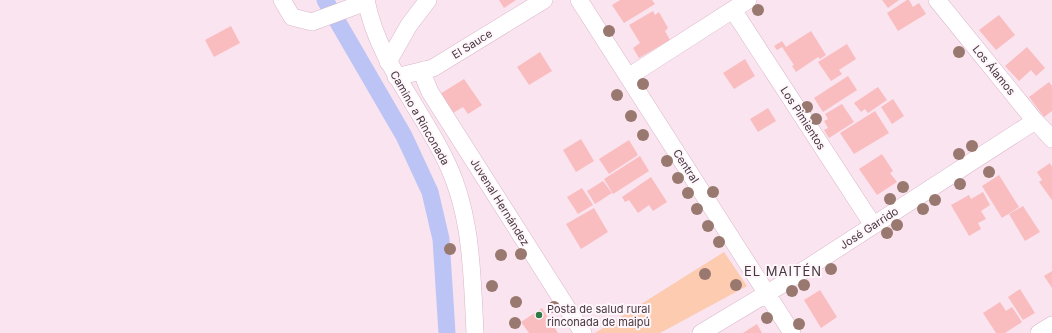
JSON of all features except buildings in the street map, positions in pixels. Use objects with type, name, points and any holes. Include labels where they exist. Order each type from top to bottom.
[{"type":"street","points":[[282,0],[292,17],[312,22],[366,1]]},
{"type":"street","points":[[388,62],[409,25],[428,0]]},
{"type":"street","name":"El Sauce","points":[[396,76],[433,68],[544,0]]},
{"type":"street","name":"Central","points":[[579,0],[792,333]]},
{"type":"street","points":[[628,77],[748,0]]},
{"type":"street","name":"Los Álamos","points":[[937,0],[1035,121],[1052,139]]},
{"type":"street","name":"Camino a Rinconada","points":[[366,1],[374,30],[388,62],[443,155],[453,176],[466,222],[470,247],[475,333]]},
{"type":"street","name":"Los Pimientos","points":[[733,10],[873,225]]},
{"type":"street","name":"Juvenal Hernández","points":[[423,70],[430,92],[583,333]]},
{"type":"street","name":"José Garrido","points":[[701,333],[767,294],[1035,121]]},
{"type":"street","points":[[1039,333],[1052,325]]},
{"type":"shaded area","points":[[724,252],[747,286],[660,333],[595,333]]},
{"type":"waterway","points":[[325,0],[404,136],[430,192],[441,239],[447,333]]},
{"type":"place","name":"Posta de salud rural rinconada de maipú","points":[[539,315]]},
{"type":"district","name":"EL MAITÉN","points":[[783,271]]}]
